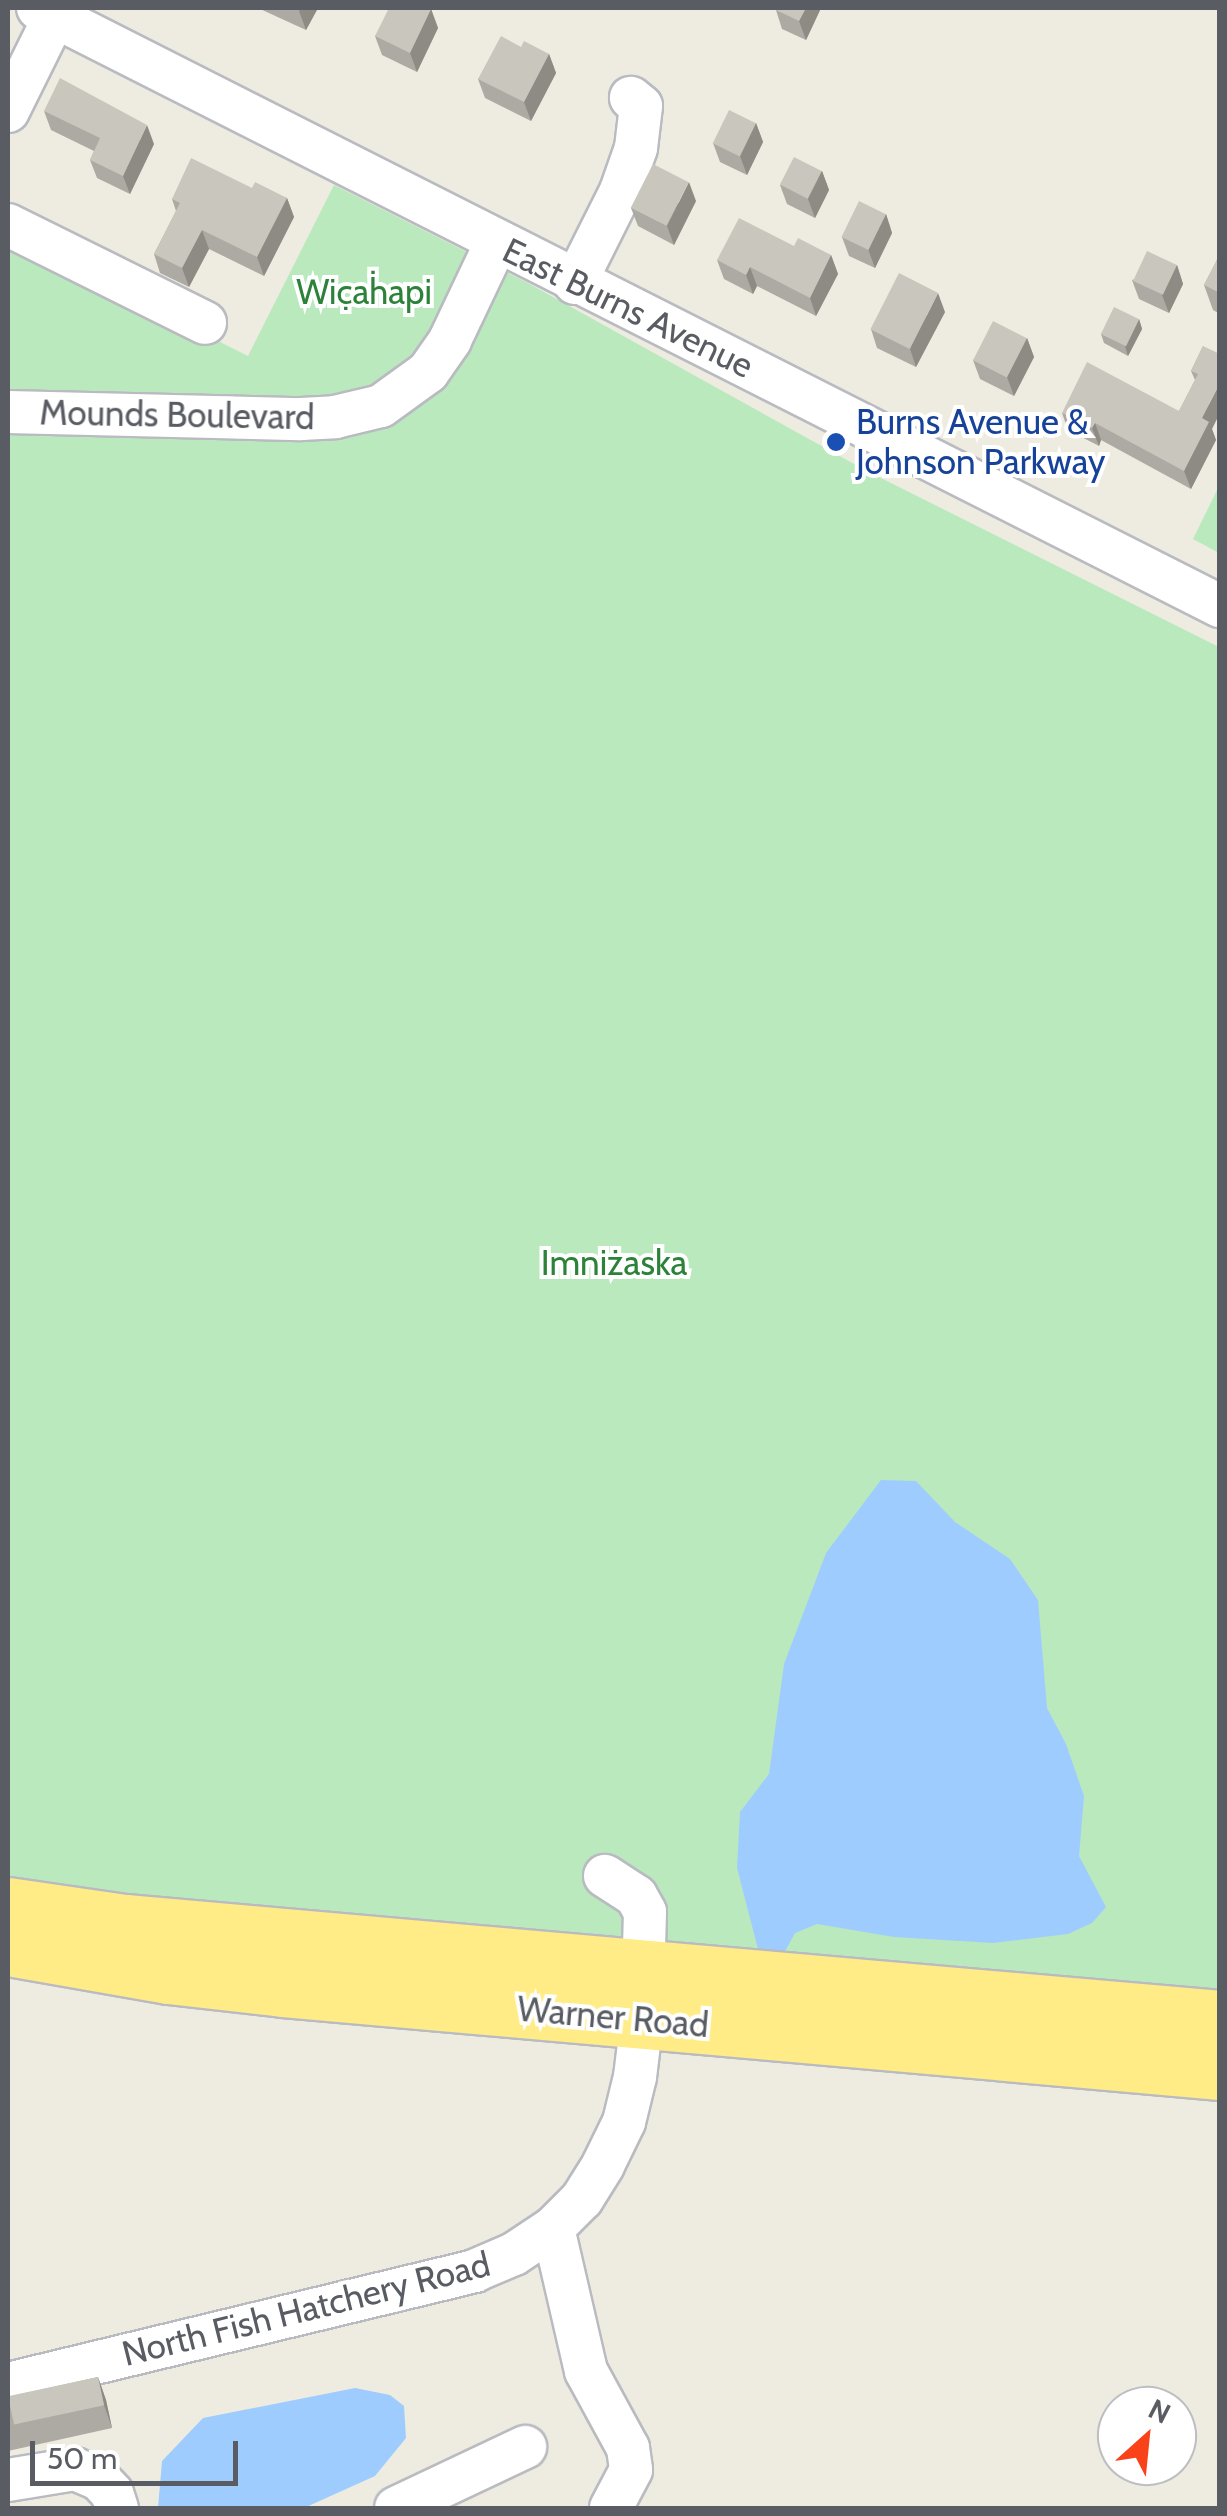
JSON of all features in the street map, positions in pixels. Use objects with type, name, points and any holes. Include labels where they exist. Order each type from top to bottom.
[{"type":"highway","name":"Warner Road","points":[[8,1905],[1220,2072]]},
{"type":"highway","name":"Warner Road","points":[[8,1948],[168,1976],[282,1989],[643,1993],[1220,2018]]},
{"type":"street","points":[[8,111],[47,12]]},
{"type":"street","name":"East Burns Avenue","points":[[47,12],[574,283],[1215,592]]},
{"type":"street","points":[[574,283],[621,191],[636,148],[641,106],[631,98]]},
{"type":"street","points":[[8,225],[204,323]]},
{"type":"street","name":"Mounds Boulevard","points":[[8,412],[302,419],[335,417],[382,406],[428,372],[450,340],[496,243]]},
{"type":"street","name":"North Fish Hatchery Road","points":[[8,2384],[474,2271],[514,2254],[552,2228],[582,2199],[624,2122],[643,1993],[642,1906],[622,1883],[605,1876]]},
{"type":"street","points":[[552,2228],[586,2372],[628,2448],[631,2470],[611,2508]]},
{"type":"street","points":[[396,2508],[525,2447]]},
{"type":"street","points":[[8,2480],[75,2470],[99,2479],[112,2493],[117,2508]]},
{"type":"green space","name":"Wic̣aḣapi","points":[[334,185],[526,282],[865,470],[1219,647],[1219,2005],[8,1886],[8,236],[248,356]]},
{"type":"green space","points":[[1219,486],[1220,553],[1193,539]]},
{"type":"water","points":[[881,1480],[916,1481],[955,1522],[1010,1559],[1038,1600],[1047,1708],[1066,1744],[1084,1796],[1079,1856],[1106,1907],[1092,1923],[1068,1934],[993,1943],[894,1937],[817,1924],[795,1933],[783,1955],[759,1953],[737,1868],[740,1812],[769,1774],[784,1664],[826,1553]]},
{"type":"water","points":[[355,2388],[390,2395],[404,2406],[406,2438],[375,2476],[304,2508],[158,2508],[162,2461],[203,2418]]},
{"type":"building","points":[[389,8],[431,9],[410,53],[375,36]]},
{"type":"building","points":[[777,8],[806,8],[799,21]]},
{"type":"building","points":[[501,36],[521,47],[524,41],[549,54],[524,102],[478,79]]},
{"type":"building","points":[[60,78],[147,125],[123,176],[90,160],[100,138],[44,111]]},
{"type":"building","points":[[729,110],[756,123],[740,156],[713,143]]},
{"type":"building","points":[[794,157],[822,171],[808,199],[780,185]]},
{"type":"building","points":[[191,158],[252,188],[255,182],[287,198],[257,257],[202,230],[182,268],[154,254],[180,203],[172,199]]},
{"type":"building","points":[[653,164],[689,182],[666,226],[631,208]]},
{"type":"building","points":[[859,201],[886,214],[868,250],[841,237]]},
{"type":"building","points":[[739,218],[794,246],[798,238],[831,255],[810,298],[750,267],[746,275],[717,260]]},
{"type":"building","points":[[1147,251],[1177,265],[1163,295],[1133,281]]},
{"type":"building","points":[[1220,254],[1220,293],[1204,285]]},
{"type":"building","points":[[899,273],[938,293],[910,349],[870,329]]},
{"type":"building","points":[[1114,307],[1139,319],[1126,346],[1101,334]]},
{"type":"building","points":[[993,321],[1027,338],[1007,377],[973,360]]},
{"type":"building","points":[[1203,346],[1220,354],[1220,383],[1202,418],[1209,422],[1184,471],[1095,423],[1092,428],[1062,413],[1087,362],[1179,411],[1198,374],[1191,371]]},
{"type":"building","points":[[98,2377],[104,2405],[14,2424],[8,2396]]},
{"type":"place","name":"Burns Avenue & Johnson Parkway","points":[[836,442]]},
{"type":"park label","name":"Imniżaska","points":[[614,1263]]}]
